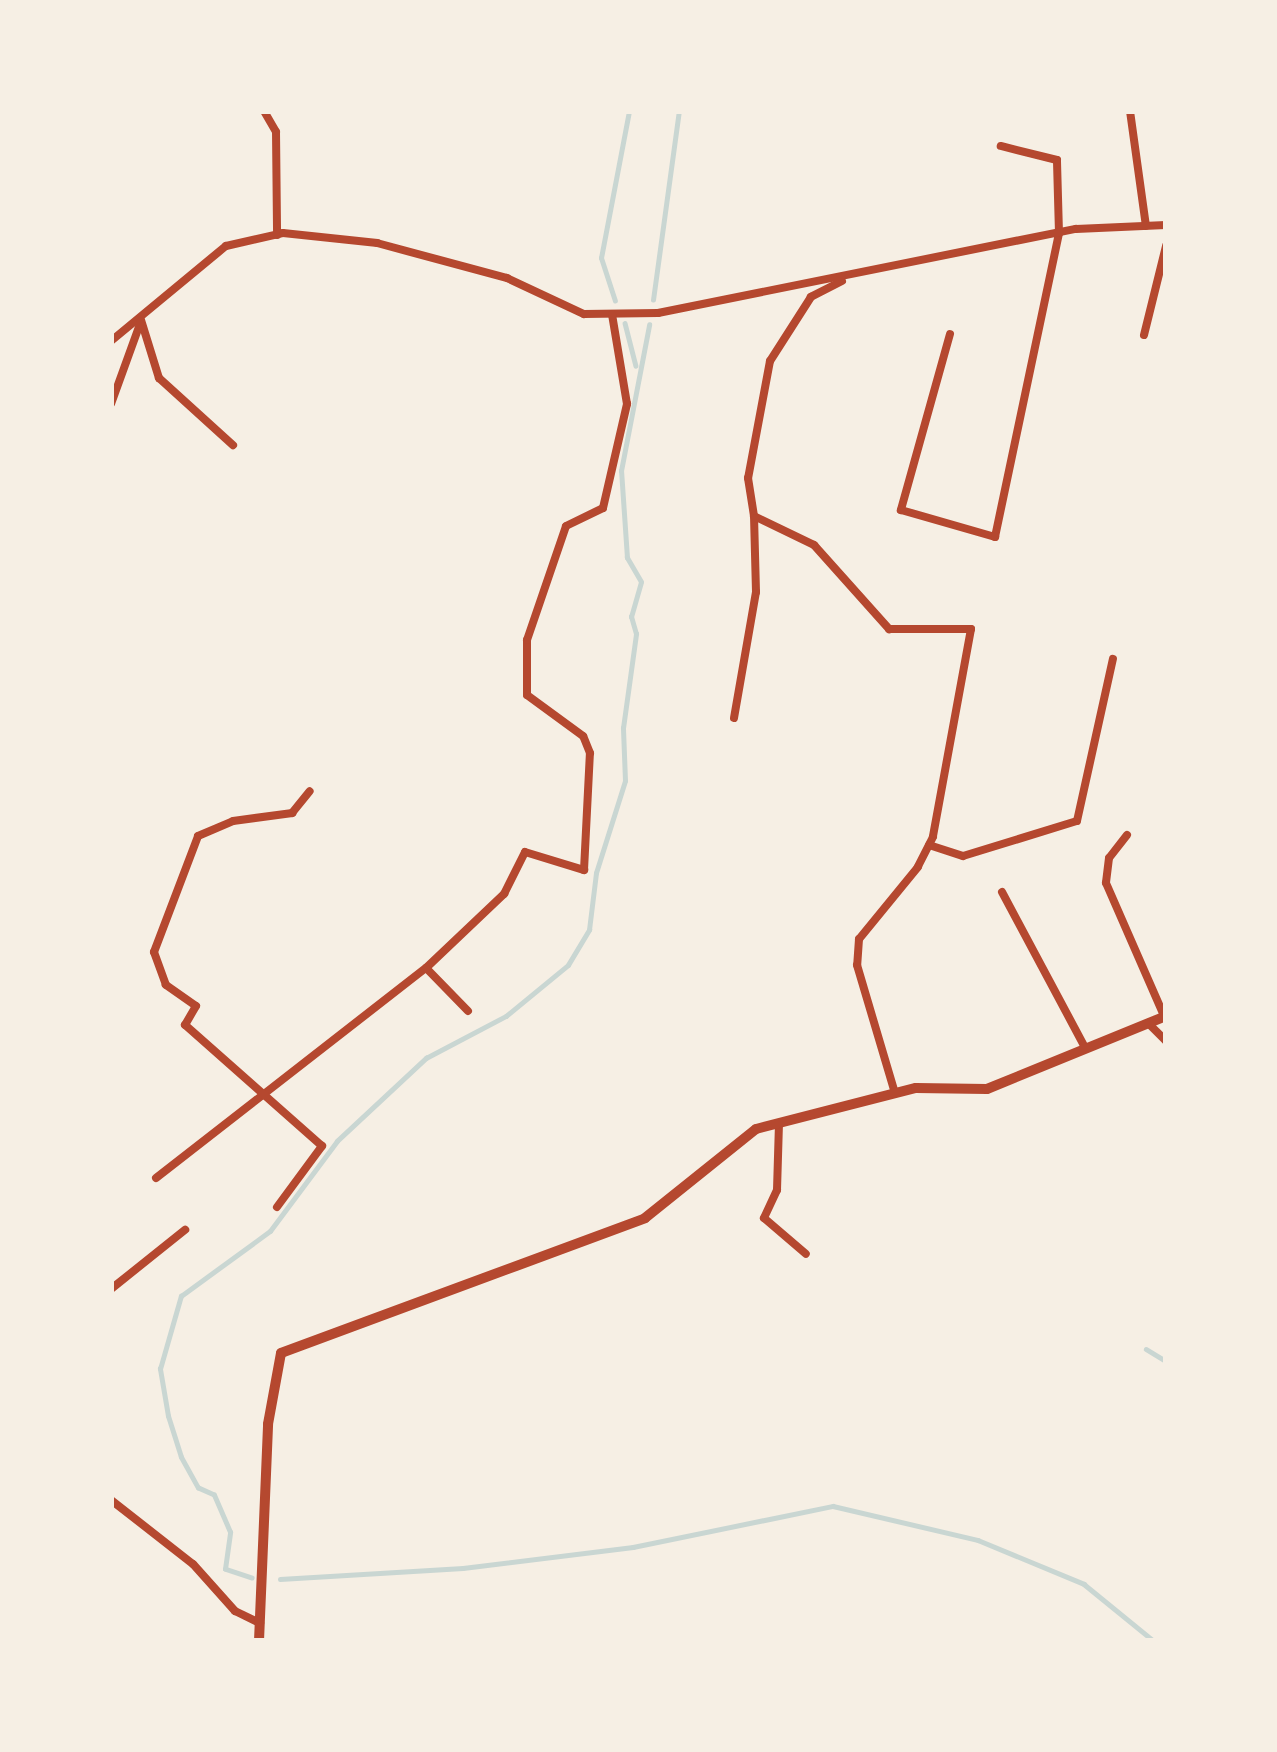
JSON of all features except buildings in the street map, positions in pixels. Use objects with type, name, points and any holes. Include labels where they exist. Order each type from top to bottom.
[{"type":"street","points":[[264,111],[276,133],[277,235]]},
{"type":"street","points":[[1130,111],[1146,226]]},
{"type":"street","points":[[950,334],[901,510],[995,537],[1059,232],[1057,160],[1001,146]]},
{"type":"street","points":[[111,341],[226,246],[277,235],[377,243],[507,278],[584,314],[612,314],[658,313],[1059,232],[1166,224]]},
{"type":"street","points":[[1144,335],[1166,246]]},
{"type":"street","points":[[734,718],[756,592],[748,478],[770,362],[811,297],[854,274]]},
{"type":"street","points":[[156,1178],[272,1094],[426,968],[504,894],[526,852],[584,870],[590,753],[583,736],[527,695],[527,640],[566,526],[603,508],[627,404],[612,314]]},
{"type":"street","points":[[111,404],[141,320]]},
{"type":"street","points":[[141,320],[160,378],[232,445]]},
{"type":"street","points":[[754,516],[814,545],[889,629],[971,629],[929,845],[859,939],[857,965],[895,1093]]},
{"type":"street","points":[[929,845],[962,856],[1078,820],[1113,659]]},
{"type":"street","points":[[277,1207],[322,1146],[272,1094],[185,1025],[196,1006],[166,985],[154,952],[198,836],[233,821],[292,813],[310,791]]},
{"type":"street","points":[[260,1641],[268,1424],[281,1353],[645,1218],[756,1129],[895,1093],[987,1089],[1165,1016],[1106,883],[1109,858],[1127,835]]},
{"type":"street","points":[[1002,892],[1086,1049]]},
{"type":"street","points":[[426,968],[468,1011]]},
{"type":"street","points":[[1148,1023],[1166,1041]]},
{"type":"street","points":[[779,1121],[777,1190],[764,1218],[806,1254]]},
{"type":"street","points":[[111,1289],[185,1231]]},
{"type":"street","points":[[111,1501],[193,1564],[235,1611],[261,1624]]},
{"type":"waterway","points":[[615,301],[601,258],[629,111]]},
{"type":"waterway","points":[[653,300],[679,111]]},
{"type":"waterway","points":[[625,323],[636,366]]},
{"type":"waterway","points":[[252,1578],[225,1569],[230,1532],[214,1495],[198,1488],[181,1457],[168,1416],[160,1369],[181,1296],[270,1231],[337,1141],[426,1058],[506,1016],[568,965],[589,930],[596,873],[625,781],[623,728],[636,634],[631,617],[641,582],[627,558],[621,471],[649,325]]},
{"type":"waterway","points":[[1146,1349],[1166,1361]]},
{"type":"waterway","points":[[280,1579],[463,1568],[633,1547],[833,1506],[978,1540],[1084,1584],[1154,1641]]}]
